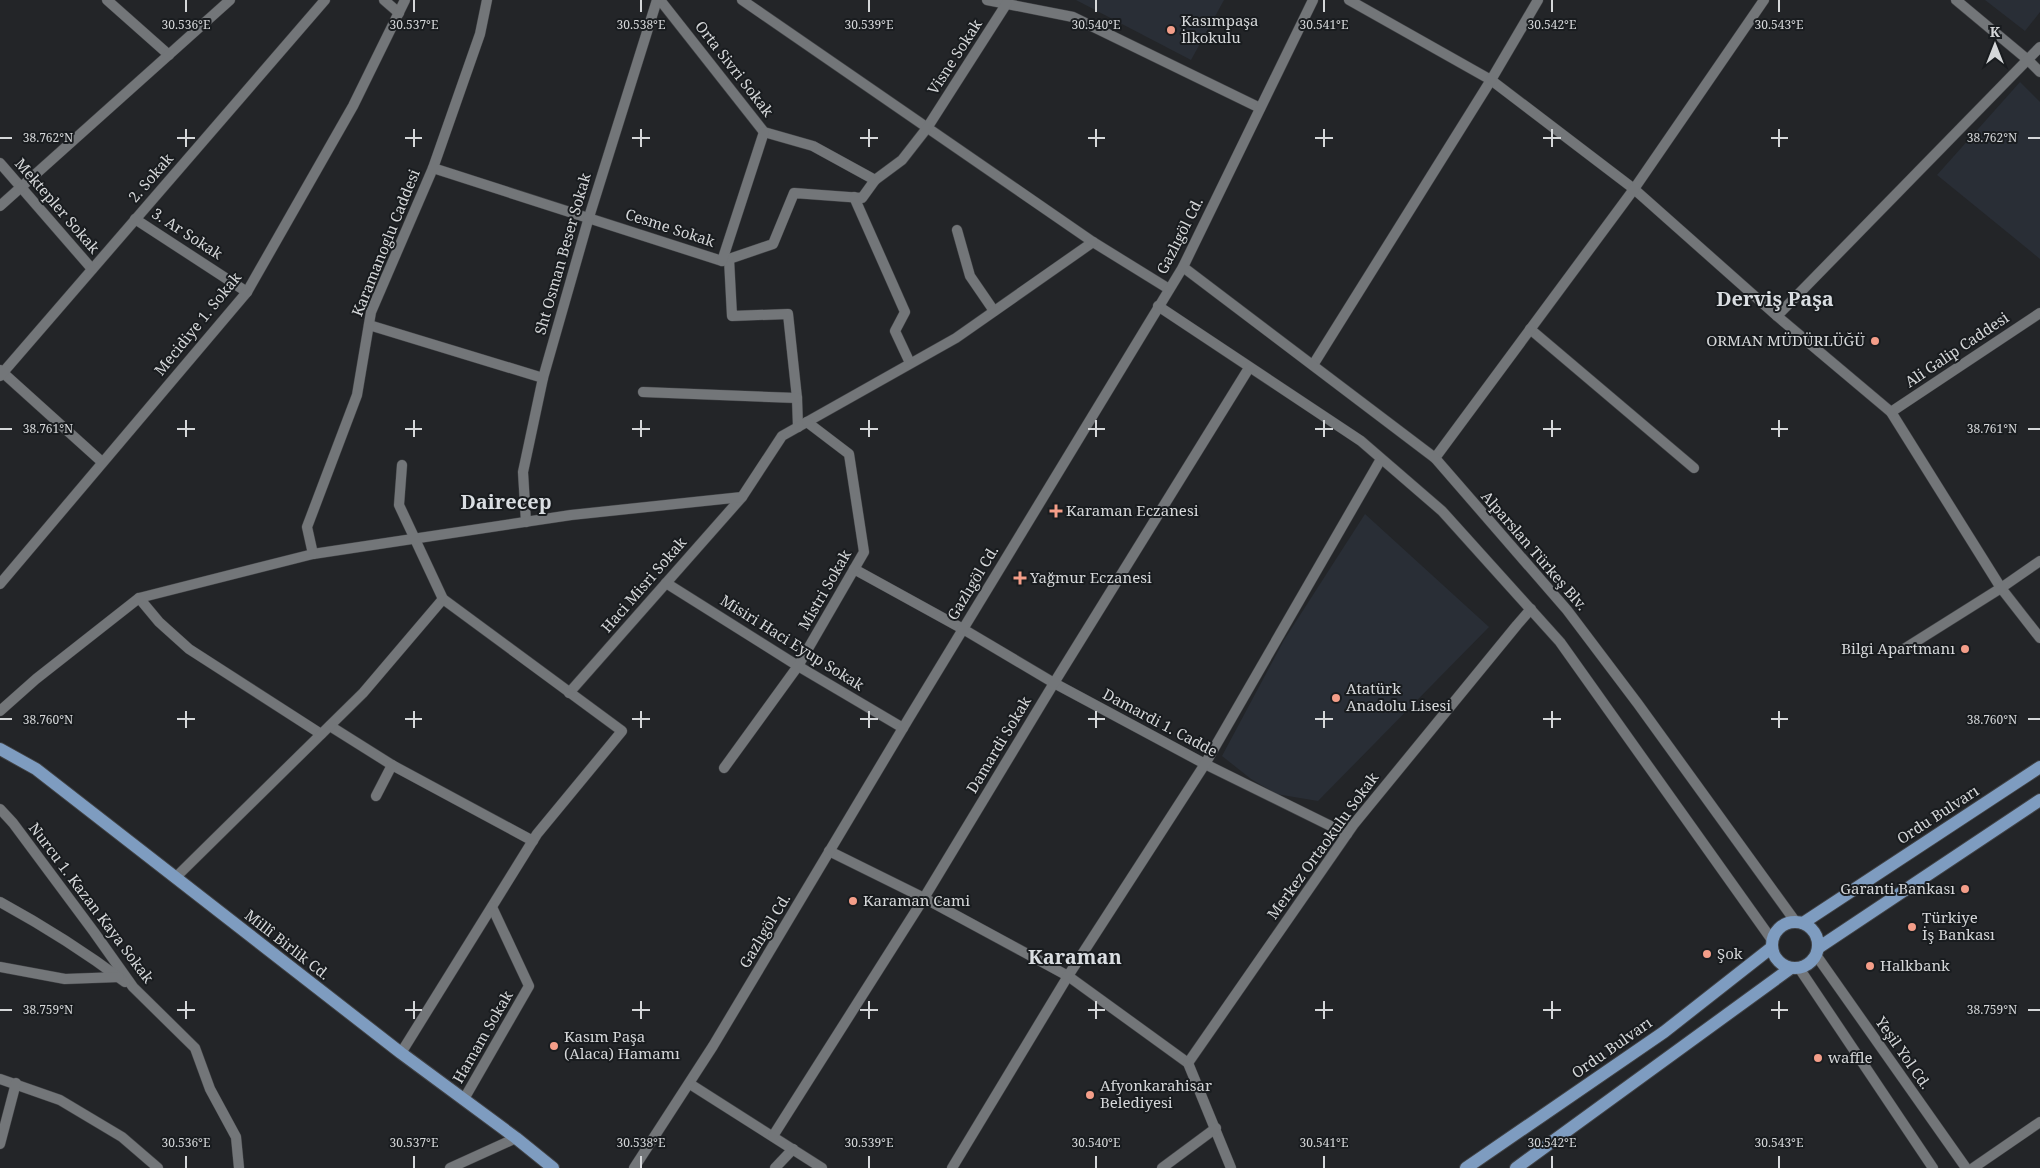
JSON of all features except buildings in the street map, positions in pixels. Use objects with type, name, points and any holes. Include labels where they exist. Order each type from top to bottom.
[{"type":"main road","name":"Millî Birlik Cd.","points":[[0,749],[36,769],[400,1053],[516,1138],[553,1168]]},
{"type":"main road","name":"Ordu Bulvarı","points":[[1466,1168],[1664,1032],[1771,944],[1775,932],[1780,926],[1787,922],[1799,922],[2040,767]]},
{"type":"main road","points":[[1516,1168],[1795,968],[1806,966],[1817,952],[2040,800]]},
{"type":"main road","points":[[1799,922],[1810,927],[1816,933],[1817,952]]},
{"type":"main road","points":[[1771,944],[1778,962],[1795,968]]},
{"type":"street","points":[[107,0],[169,55]]},
{"type":"street","points":[[0,206],[230,0]]},
{"type":"street","name":"2. Sokak","points":[[1,373],[324,0]]},
{"type":"street","points":[[384,0],[399,13]]},
{"type":"street","name":"Mecidiye 1. Sokak","points":[[0,584],[247,292],[353,106],[405,0]]},
{"type":"street","name":"Karamanoglu Caddesi","points":[[313,554],[307,527],[357,395],[371,312],[433,168],[480,34],[487,0]]},
{"type":"street","name":"Orta Sivri Sokak","points":[[658,0],[764,132],[813,146],[875,180]]},
{"type":"street","name":"Sht Osman Beser Sokak","points":[[526,522],[523,472],[543,378],[589,217],[658,0]]},
{"type":"street","points":[[742,0],[1093,242],[1169,289]]},
{"type":"street","points":[[987,0],[1074,17],[1260,108]]},
{"type":"street","name":"Gazlıgöl Cd.","points":[[634,1168],[690,1084],[903,728],[1183,267],[1313,0]]},
{"type":"street","points":[[1349,0],[1491,80],[1634,189],[1777,316],[1891,412],[2001,588],[2040,638]]},
{"type":"street","points":[[1313,365],[1491,80],[1538,0]]},
{"type":"street","points":[[1435,458],[1634,189],[1764,0]]},
{"type":"street","points":[[1956,0],[2040,72]]},
{"type":"street","name":"Visne Sokak","points":[[927,128],[1007,3]]},
{"type":"street","points":[[1777,316],[2040,47]]},
{"type":"street","points":[[854,197],[862,198],[875,180],[902,160],[927,128]]},
{"type":"street","points":[[764,132],[726,260],[732,316],[788,314],[797,398],[803,424]]},
{"type":"street","name":"Mektepler Sokak","points":[[0,163],[22,186],[92,269]]},
{"type":"street","name":"Cesme Sokak","points":[[433,168],[726,260],[773,244],[794,193],[854,197]]},
{"type":"street","points":[[854,197],[904,312],[895,331],[910,363]]},
{"type":"street","name":"3. Ar Sokak","points":[[135,219],[247,292]]},
{"type":"street","points":[[957,230],[970,276],[994,311]]},
{"type":"street","name":"Haci Misri Sokak","points":[[570,692],[742,497],[782,436],[956,338],[1093,242]]},
{"type":"street","name":"Alparslan Türkeş Blv.","points":[[1183,267],[1435,458],[1567,610],[1799,922]]},
{"type":"street","points":[[1158,306],[1360,441],[1442,510],[1560,642],[1771,944]]},
{"type":"street","name":"Ali Galip Caddesi","points":[[1891,412],[2040,313]]},
{"type":"street","points":[[369,325],[543,378]]},
{"type":"street","points":[[1530,329],[1694,468]]},
{"type":"street","name":"Damardi Sokak","points":[[773,1136],[924,898],[1054,683],[1249,368]]},
{"type":"street","points":[[1,373],[102,462]]},
{"type":"street","points":[[643,392],[797,398]]},
{"type":"street","name":"Mistri Sokak","points":[[724,768],[798,666],[864,552],[849,454],[803,424]]},
{"type":"street","points":[[952,1168],[1068,976],[1205,764],[1381,459]]},
{"type":"street","points":[[400,1053],[533,840],[622,731],[443,599],[398,505],[402,465]]},
{"type":"street","points":[[0,711],[36,679],[138,598],[313,554],[571,515],[742,497]]},
{"type":"street","points":[[1904,649],[2001,588],[2040,560]]},
{"type":"street","name":"Damardi 1. Cadde","points":[[854,569],[963,629],[1054,683],[1205,764],[1347,834]]},
{"type":"street","name":"Misiri Haci Eyup Sokak","points":[[666,583],[798,666],[903,728]]},
{"type":"street","points":[[138,598],[159,622],[189,649],[321,734]]},
{"type":"street","points":[[175,878],[363,693],[443,599]]},
{"type":"street","name":"Merkez Ortaokulu Sokak","points":[[1188,1063],[1347,834],[1510,632],[1531,609]]},
{"type":"street","points":[[330,726],[392,765],[533,840]]},
{"type":"street","points":[[376,796],[392,765]]},
{"type":"street","name":"Nurcu 1. Kazan Kaya Sokak","points":[[0,809],[13,823],[133,987],[195,1048],[210,1088],[236,1136],[239,1168]]},
{"type":"street","points":[[829,851],[924,898],[1068,976],[1188,1063],[1231,1168]]},
{"type":"street","points":[[0,902],[36,922],[133,987]]},
{"type":"street","name":"Hamam Sokak","points":[[464,1099],[529,986],[492,907]]},
{"type":"street","name":"Yeşil Yol Cd.","points":[[1817,952],[1966,1168]]},
{"type":"street","points":[[0,967],[65,979],[119,978]]},
{"type":"street","points":[[1795,968],[1933,1168]]},
{"type":"street","points":[[0,1079],[16,1083],[60,1100],[122,1137],[158,1168]]},
{"type":"street","points":[[0,1144],[16,1083]]},
{"type":"street","points":[[690,1084],[822,1168]]},
{"type":"street","points":[[1973,1168],[2040,1122]]},
{"type":"street","points":[[1162,1168],[1216,1128]]},
{"type":"street","points":[[450,1168],[516,1138]]},
{"type":"street","points":[[775,1168],[793,1149]]},
{"type":"shaded area","name":"Kasımpaşa İlkokulu","points":[[1076,0],[1224,0],[1191,60]]},
{"type":"shaded area","points":[[1985,0],[2040,0],[2040,12],[2025,31]]},
{"type":"shaded area","points":[[2020,82],[2040,102],[2040,259],[1937,175]]},
{"type":"shaded area","name":"Atatürk Anadolu Lisesi","points":[[1365,514],[1489,627],[1318,801],[1276,794],[1251,779],[1222,756],[1284,640]]},
{"type":"place","name":"Kasımpaşa İlkokulu","points":[[1171,30]]},
{"type":"place","name":"ORMAN MÜDÜRLÜĞÜ","points":[[1875,341]]},
{"type":"place","name":"Karaman Eczanesi","points":[[1056,511]]},
{"type":"place","name":"Yağmur Eczanesi","points":[[1020,578]]},
{"type":"place","name":"Bilgi Apartmanı","points":[[1965,649]]},
{"type":"place","name":"Atatürk Anadolu Lisesi","points":[[1336,698]]},
{"type":"place","name":"Garanti Bankası","points":[[1965,889]]},
{"type":"place","name":"Karaman Cami","points":[[853,901]]},
{"type":"place","name":"Türkiye İş Bankası","points":[[1912,927]]},
{"type":"place","name":"Şok","points":[[1707,954]]},
{"type":"place","name":"Halkbank","points":[[1870,966]]},
{"type":"place","name":"Kasım Paşa (Alaca) Hamamı","points":[[554,1046]]},
{"type":"place","name":"waffle","points":[[1818,1058]]},
{"type":"place","name":"Afyonkarahisar Belediyesi","points":[[1090,1095]]},
{"type":"district","name":"Derviş Paşa","points":[[1775,299]]},
{"type":"district","name":"Dairecep","points":[[506,502]]},
{"type":"district","name":"Karaman","points":[[1075,957]]}]
